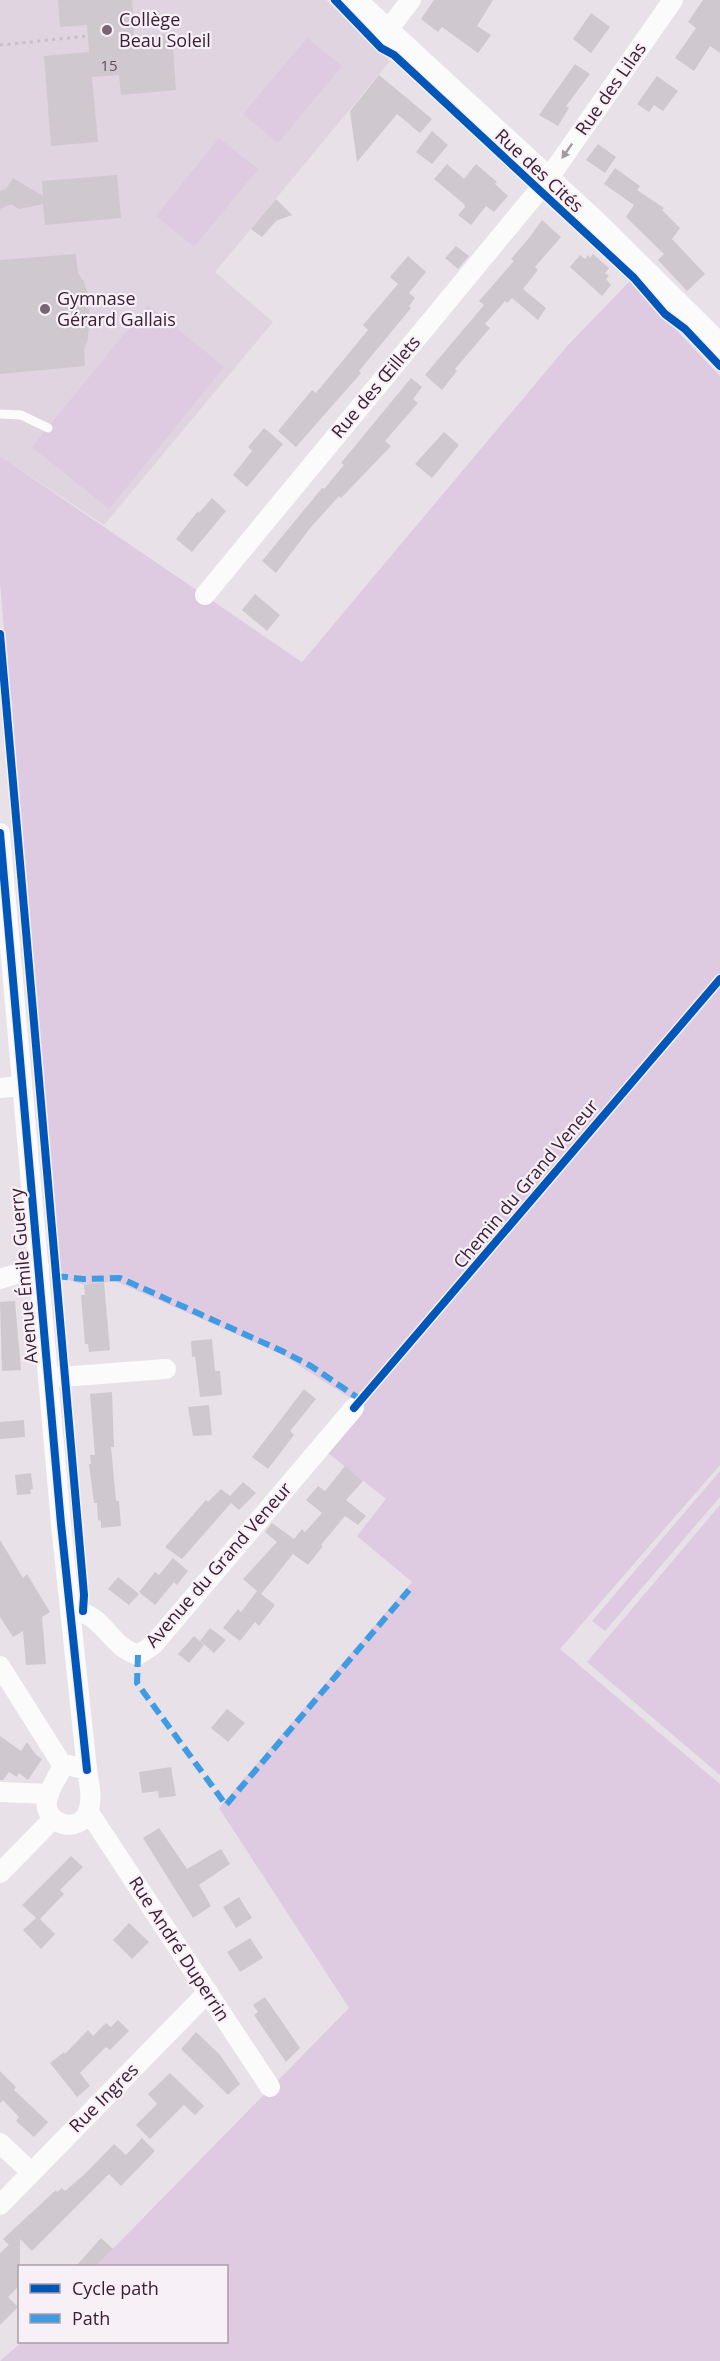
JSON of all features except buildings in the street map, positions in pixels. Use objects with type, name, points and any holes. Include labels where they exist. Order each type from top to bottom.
[{"type":"street","name":"Rue des Cités","points":[[354,0],[548,179],[720,346]]},
{"type":"street","points":[[387,31],[411,0]]},
{"type":"street","name":"Rue des Lilas","points":[[548,179],[673,0]]},
{"type":"street","name":"Rue des Œillets","points":[[205,595],[548,179]]},
{"type":"street","name":"Avenue Émile Guerry","points":[[0,833],[80,1716],[73,1767]]},
{"type":"street","points":[[0,1088],[22,1086]]},
{"type":"street","points":[[0,1279],[39,1267]]},
{"type":"street","points":[[48,1378],[166,1369]]},
{"type":"street","name":"Avenue du Grand Veneur","points":[[70,1610],[83,1611],[96,1620],[125,1651],[138,1655],[153,1645],[354,1408]]},
{"type":"street","points":[[0,1666],[73,1767],[91,1794],[88,1811],[79,1822],[70,1825],[60,1824],[53,1819],[47,1808],[49,1794],[73,1767]]},
{"type":"street","points":[[0,1792],[49,1794]]},
{"type":"street","name":"Rue André Duperrin","points":[[88,1811],[270,2087]]},
{"type":"street","points":[[0,1873],[53,1819]]},
{"type":"street","name":"Rue Ingres","points":[[0,2205],[208,1992]]},
{"type":"street","points":[[0,2144],[31,2172]]},
{"type":"lane","points":[[0,414],[21,415],[48,428]]},
{"type":"path","points":[[0,45],[88,36]]},
{"type":"shaded area","name":"Collège Beau Soleil","points":[[0,0],[326,0],[390,61],[215,272],[273,322],[104,525],[0,456]]},
{"type":"shaded area","points":[[307,38],[342,66],[278,143],[243,114]]},
{"type":"shaded area","points":[[219,138],[258,169],[194,247],[156,216]]},
{"type":"shaded area","points":[[630,281],[720,376],[720,1465],[560,1649],[720,1784],[720,2361],[0,2361],[21,2343],[228,2343],[228,2265],[97,2265],[349,2008],[219,1808],[412,1582],[357,1536],[386,1499],[328,1453],[364,1407],[283,1355],[115,1281],[84,1285],[69,1280],[58,1265],[0,583],[0,456],[302,662],[568,345]]},
{"type":"shaded area","points":[[148,305],[224,367],[109,509],[32,447]]},
{"type":"shaded area","points":[[720,1471],[720,1497],[605,1631],[592,1621]]},
{"type":"shaded area","points":[[720,1505],[720,1775],[587,1662]]},
{"type":"marked path","points":[[56,1276],[83,1279],[120,1278],[282,1351],[311,1366],[361,1400]]},
{"type":"marked path","points":[[138,1655],[137,1683],[226,1805],[409,1590]]},
{"type":"cycle path","points":[[335,0],[381,48],[394,55],[634,278],[665,314],[685,329],[720,366]]},
{"type":"cycle path","points":[[0,634],[84,1595],[83,1611]]},
{"type":"cycle path","points":[[0,833],[61,1524],[87,1770]]},
{"type":"cycle path","name":"Chemin du Grand Veneur","points":[[354,1408],[720,979]]},
{"type":"place","name":"Collège Beau Soleil","points":[[107,30]]},
{"type":"place","name":"Gymnase Gérard Gallais","points":[[45,309]]}]
